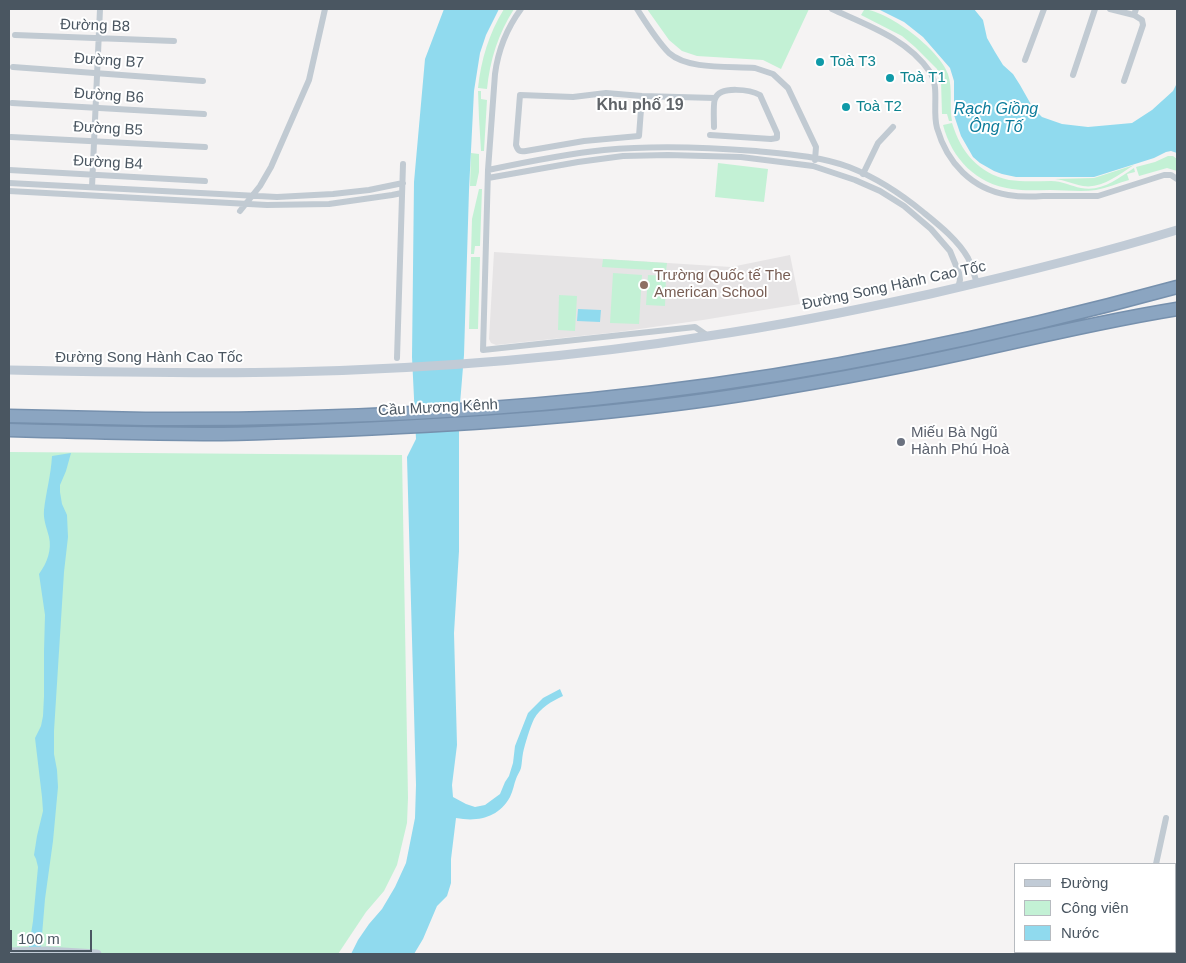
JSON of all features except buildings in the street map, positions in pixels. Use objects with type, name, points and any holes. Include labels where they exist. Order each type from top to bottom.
[{"type":"highway","name":"Cầu Mương Kênh","points":[[9,416],[226,418],[357,415],[470,410],[650,393],[751,380],[916,349],[1177,288]]},
{"type":"highway","name":"Cầu Mương Kênh","points":[[9,430],[226,434],[471,424],[652,407],[752,393],[856,375],[1115,320],[1177,309]]},
{"type":"main road","name":"Đường Song Hành Cao Tốc","points":[[9,370],[182,373],[289,372],[461,364],[583,353],[708,336],[854,311],[1030,271],[1177,230]]},
{"type":"main road","points":[[9,952],[46,951],[97,954]]},
{"type":"street","points":[[92,188],[100,9]]},
{"type":"street","points":[[240,211],[272,167],[308,80],[324,9]]},
{"type":"street","points":[[521,9],[508,31],[496,68],[488,170],[483,350],[696,327],[708,336]]},
{"type":"street","points":[[637,9],[665,48],[682,61],[755,68],[764,70],[777,77],[788,88],[816,148],[813,166]]},
{"type":"street","points":[[832,9],[898,41],[926,67],[932,75],[934,83],[936,124],[946,150],[963,173],[972,181],[984,187],[1002,194],[1018,196],[1098,196],[1164,175],[1171,175],[1177,179]]},
{"type":"street","points":[[1025,60],[1044,9]]},
{"type":"street","points":[[1073,74],[1095,9]]},
{"type":"street","points":[[1110,9],[1135,12],[1142,20],[1143,25],[1124,81]]},
{"type":"street","name":"Đường B8","points":[[15,35],[174,42]]},
{"type":"street","name":"Đường B7","points":[[14,67],[203,81]]},
{"type":"street","points":[[708,156],[710,135],[714,128],[715,98],[720,92],[726,90],[754,92],[760,95],[778,133],[777,138],[771,139],[710,135]]},
{"type":"street","points":[[642,96],[639,136],[584,141],[521,152],[518,150],[516,145],[520,94],[582,97],[606,93],[715,98]]},
{"type":"street","name":"Đường B6","points":[[12,103],[204,114]]},
{"type":"street","points":[[863,174],[878,143],[893,127]]},
{"type":"street","points":[[714,128],[718,135],[716,156]]},
{"type":"street","name":"Đường B5","points":[[11,136],[205,146]]},
{"type":"street","points":[[488,170],[604,150],[651,147],[717,148],[815,158],[848,167],[877,180],[903,196],[951,237],[968,257],[977,283]]},
{"type":"street","points":[[488,178],[623,156],[741,157],[813,166],[855,180],[880,191],[904,206],[931,229],[950,251],[960,273],[958,288]]},
{"type":"street","points":[[397,358],[403,164]]},
{"type":"street","name":"Đường B4","points":[[9,170],[205,180]]},
{"type":"street","points":[[9,183],[277,197],[369,190],[403,183]]},
{"type":"street","points":[[9,191],[267,205],[329,204],[402,193]]},
{"type":"street","points":[[1156,863],[1166,818]]},
{"type":"shaded area","name":"Trường Quốc tế The American School","points":[[494,252],[731,267],[790,255],[800,304],[618,332],[496,345],[491,343],[489,339]]},
{"type":"green space","points":[[504,9],[514,9],[503,28],[496,48],[490,68],[487,89],[478,88],[486,47]]},
{"type":"green space","points":[[647,9],[809,9],[781,69],[763,60],[697,56],[682,51],[669,40]]},
{"type":"green space","points":[[861,9],[872,11],[898,23],[935,54],[948,74],[951,91],[952,121],[949,121],[947,114],[942,114],[941,81],[937,69],[902,36],[861,15],[864,10]]},
{"type":"green space","points":[[478,91],[481,91],[481,99],[487,100],[484,151],[481,151]]},
{"type":"green space","points":[[952,123],[960,143],[972,160],[988,172],[1009,180],[1055,181],[1089,189],[1109,184],[1134,168],[1135,172],[1127,174],[1129,180],[1096,190],[1026,190],[999,186],[977,176],[959,159],[943,125]]},
{"type":"green space","points":[[471,153],[479,154],[479,172],[476,186],[470,186]]},
{"type":"green space","points":[[1173,156],[1177,159],[1177,171],[1167,168],[1139,176],[1136,167]]},
{"type":"green space","points":[[718,163],[768,169],[764,202],[715,197]]},
{"type":"green space","points":[[1134,165],[1110,180],[1097,185],[1083,186],[1055,179],[1094,178]]},
{"type":"green space","points":[[479,189],[482,189],[480,246],[475,246],[474,254],[471,254],[472,219]]},
{"type":"green space","points":[[471,257],[480,257],[478,329],[469,329]]},
{"type":"green space","points":[[603,259],[667,263],[666,271],[602,267]]},
{"type":"green space","points":[[613,273],[642,275],[639,324],[610,323]]},
{"type":"green space","points":[[648,275],[666,276],[665,306],[646,305]]},
{"type":"green space","points":[[559,295],[577,296],[575,331],[558,330]]},
{"type":"green space","points":[[9,452],[402,455],[407,823],[397,865],[384,891],[366,912],[338,954],[9,954]]},
{"type":"water","points":[[444,9],[499,9],[486,35],[480,53],[474,91],[464,355],[459,416],[459,551],[454,633],[457,745],[452,785],[453,797],[475,807],[485,805],[500,794],[509,776],[515,746],[528,713],[543,698],[560,689],[563,696],[547,705],[534,719],[525,745],[521,769],[511,795],[500,810],[480,819],[456,818],[451,859],[451,883],[447,896],[437,906],[423,939],[414,954],[351,954],[358,940],[382,909],[395,887],[406,863],[415,818],[416,785],[407,457],[416,439],[412,357],[414,182],[425,59]]},
{"type":"water","name":"Rạch Giồng Ông Tố","points":[[878,9],[974,9],[983,20],[987,38],[995,52],[1003,65],[1013,74],[1033,108],[1042,117],[1062,124],[1088,127],[1132,123],[1152,110],[1173,91],[1177,83],[1177,153],[1166,152],[1154,158],[1094,177],[1016,177],[994,171],[973,157],[961,136],[954,115],[954,81],[950,68],[923,37],[904,22]]},
{"type":"water","points":[[578,309],[601,310],[600,322],[577,321]]},
{"type":"water","points":[[71,453],[60,485],[62,504],[67,515],[68,537],[54,731],[54,754],[58,787],[41,947],[28,954],[38,867],[34,855],[43,811],[35,738],[41,726],[44,696],[45,615],[39,574],[46,561],[50,547],[44,510],[52,456]]},
{"type":"place","name":"Toà T3","points":[[820,62]]},
{"type":"place","name":"Toà T1","points":[[890,78]]},
{"type":"place","name":"Toà T2","points":[[846,107]]},
{"type":"place","name":"Trường Quốc tế The American School","points":[[644,285]]},
{"type":"place","name":"Miếu Bà Ngũ Hành Phú Hoà","points":[[901,442]]},
{"type":"district","name":"Khu phố 19","points":[[640,106]]}]
